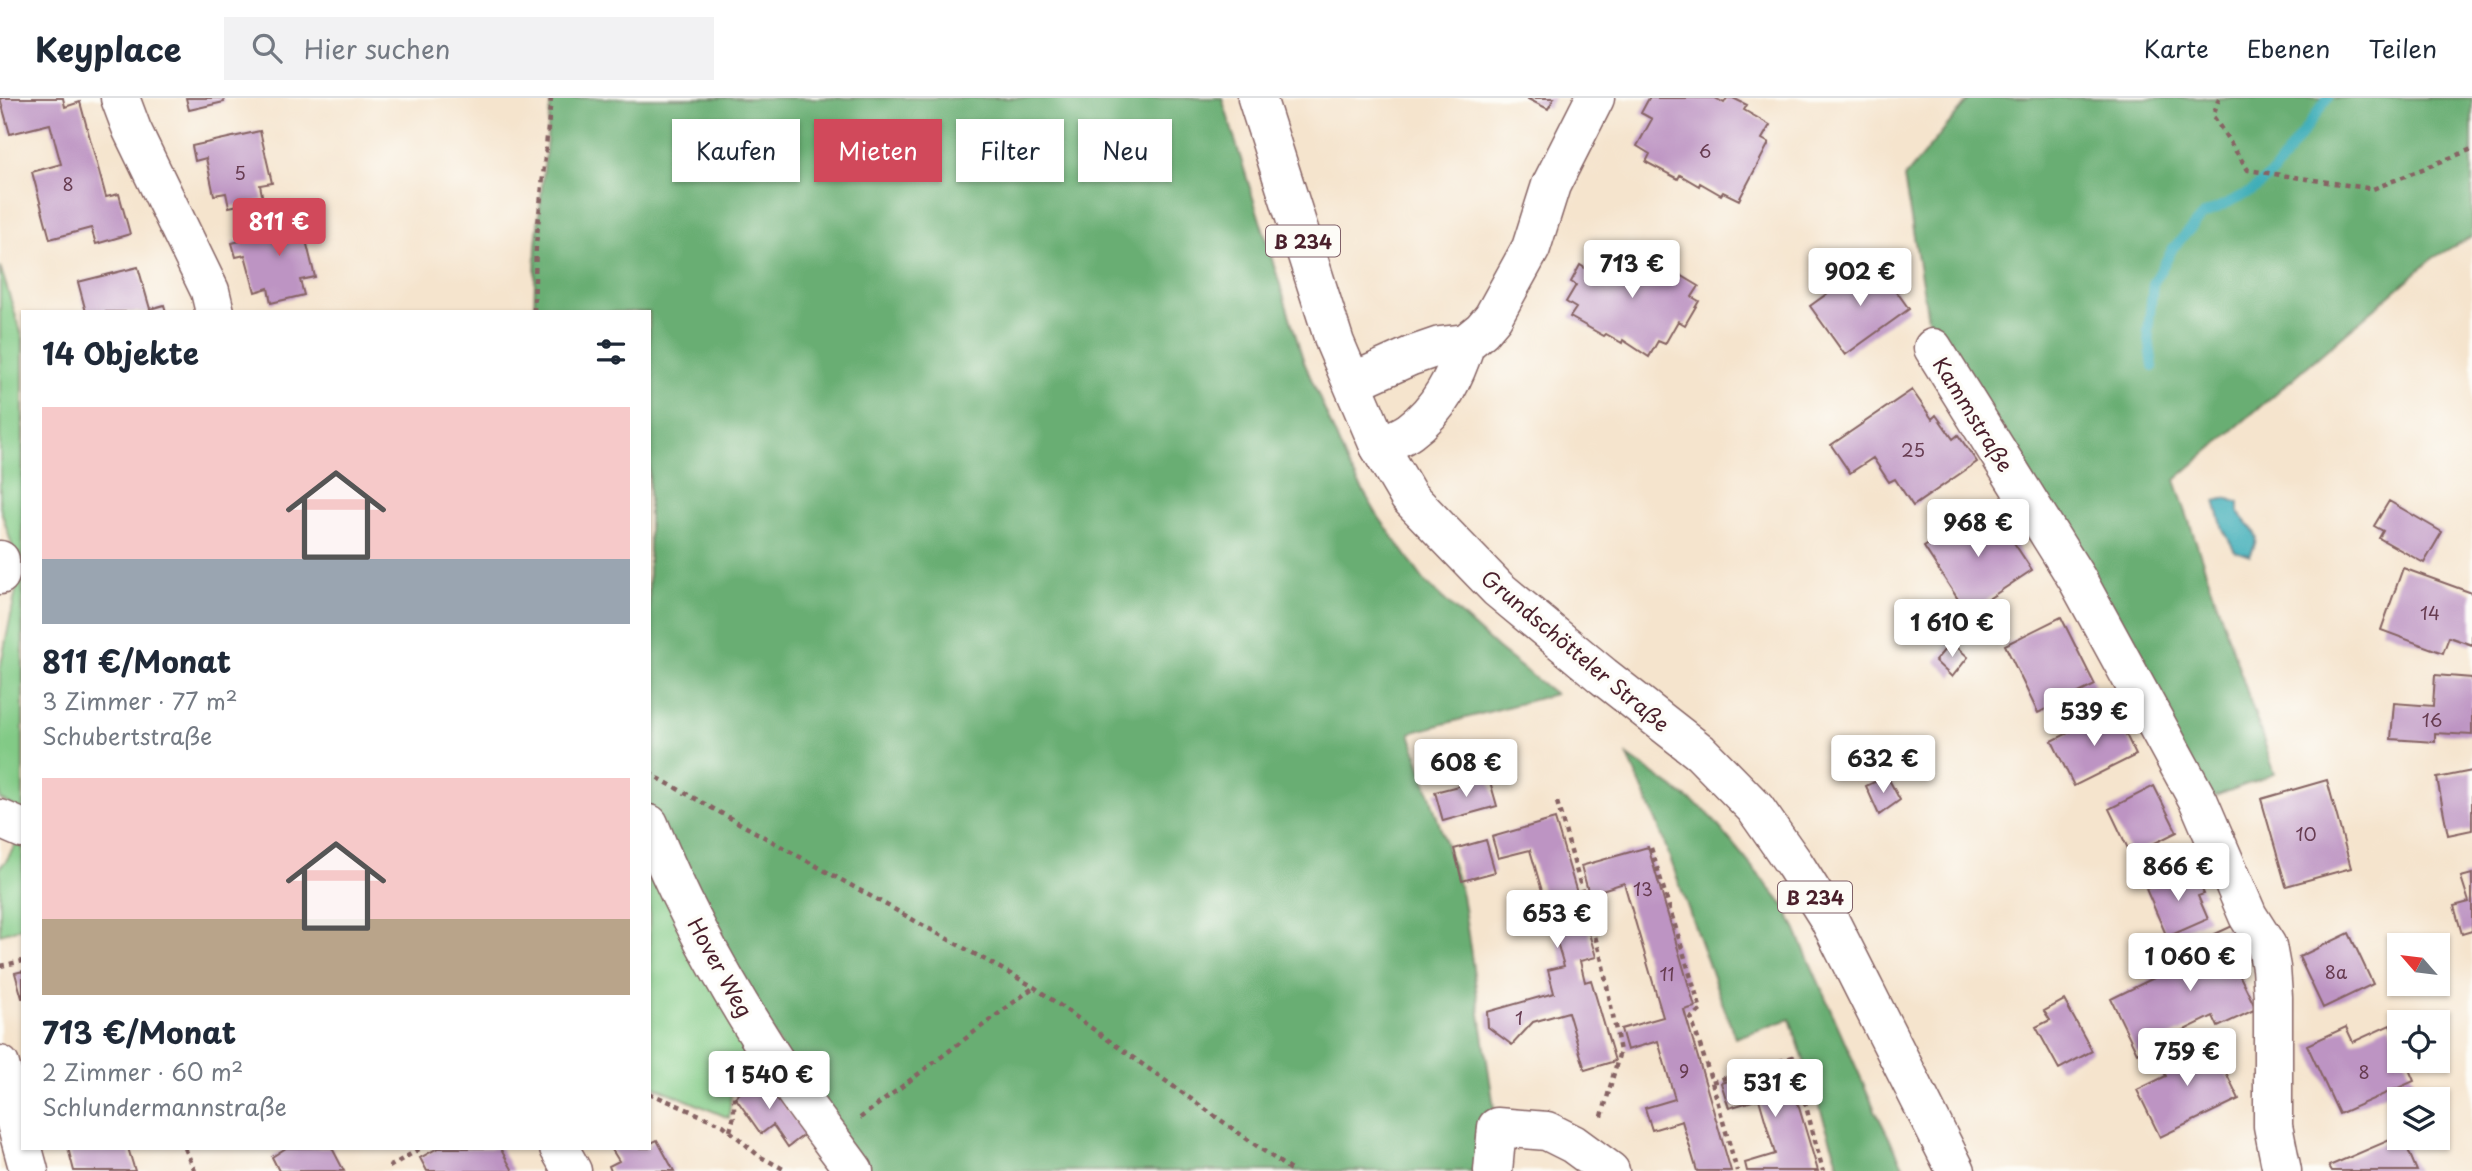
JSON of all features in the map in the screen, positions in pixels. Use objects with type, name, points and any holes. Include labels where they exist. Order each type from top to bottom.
[{"type":"street","points":[[120,98],[132,130],[209,291],[214,310]]},
{"type":"street","name":"Grundschötteler Straße","points":[[1257,98],[1335,343],[1379,446],[1409,497],[1498,589],[1700,752],[1755,808],[1829,919],[1956,1171]]},
{"type":"street","points":[[1353,382],[1411,356],[1440,346],[1466,342],[1482,330],[1493,317],[1531,248],[1551,185],[1595,98]]},
{"type":"street","points":[[1379,446],[1409,432],[1436,406],[1455,377],[1466,342]]},
{"type":"street","name":"Kammstraße","points":[[1933,348],[2077,579],[2199,802],[2248,915],[2267,946],[2273,997],[2273,1126],[2282,1171]]},
{"type":"street","points":[[0,560],[0,575]]},
{"type":"street","points":[[0,819],[21,828]]},
{"type":"street","name":"Hover Weg","points":[[651,829],[665,863],[718,965],[785,1077],[854,1171]]},
{"type":"street","points":[[0,1065],[21,1142]]},
{"type":"street","points":[[1493,1171],[1497,1127],[1547,1131],[1573,1144],[1598,1166]]},
{"type":"street","points":[[23,1150],[29,1171]]},
{"type":"street","points":[[560,1150],[572,1171]]},
{"type":"path","points":[[534,310],[536,245],[551,98]]},
{"type":"path","points":[[2219,98],[2213,116],[2248,170],[2373,190],[2472,149]]},
{"type":"path","points":[[651,774],[1034,987],[1292,1171]]},
{"type":"path","points":[[1557,802],[1602,961],[1620,1051],[1612,1083]]},
{"type":"path","points":[[1651,848],[1701,1010],[1691,1018],[1737,1171]]},
{"type":"path","points":[[0,966],[21,961]]},
{"type":"path","points":[[831,1140],[1034,987]]},
{"type":"path","points":[[1712,1082],[1793,1057],[1823,1171]]},
{"type":"path","points":[[730,1131],[734,1116],[734,1094],[746,1086]]},
{"type":"path","points":[[651,1094],[723,1125],[759,1156],[786,1171]]},
{"type":"path","points":[[186,1150],[195,1171]]},
{"type":"path","points":[[389,1167],[418,1150]]},
{"type":"green space","points":[[551,98],[1222,98],[1304,362],[1348,465],[1378,516],[1426,583],[1498,649],[1555,694],[1410,733],[1462,895],[1497,1127],[1493,1171],[854,1171],[651,827],[651,310],[534,310],[536,245]]},
{"type":"green space","points":[[1970,98],[2472,98],[2472,236],[2433,258],[2175,480],[2275,774],[2199,802],[1933,348],[1904,178]]},
{"type":"green space","points":[[0,266],[21,333],[21,810],[0,799],[0,669],[20,571],[0,507]]},
{"type":"green space","points":[[1628,756],[1706,811],[1786,908],[1875,1110],[1906,1171],[1841,1171],[1790,1019],[1735,1038],[1658,825]]},
{"type":"green space","points":[[16,844],[21,846],[21,928],[0,934],[0,867]]},
{"type":"green space","points":[[651,847],[775,1060],[731,1093],[729,1118],[651,1085]]},
{"type":"water","points":[[2227,498],[2239,503],[2239,513],[2255,533],[2250,556],[2235,551],[2223,529],[2215,501]]},
{"type":"building","points":[[0,98],[63,98],[65,107],[80,102],[106,197],[119,194],[130,234],[96,244],[91,228],[50,239],[32,172],[61,164],[50,124],[10,134]]},
{"type":"building","points":[[186,98],[223,98],[224,102],[189,110]]},
{"type":"building","points":[[1526,98],[1554,98],[1548,109]]},
{"type":"building","points":[[1649,98],[1715,98],[1724,103],[1727,98],[1733,98],[1747,105],[1744,110],[1770,125],[1762,139],[1769,143],[1739,200],[1723,192],[1721,195],[1700,183],[1699,186],[1680,175],[1678,179],[1646,162],[1650,154],[1637,146],[1652,119],[1641,113]]},
{"type":"building","points":[[260,131],[272,183],[260,185],[263,200],[229,207],[226,193],[214,195],[206,158],[195,161],[192,146]]},
{"type":"building","points":[[298,208],[315,277],[300,280],[304,295],[271,303],[268,288],[255,292],[245,255],[236,257],[232,243],[276,232],[272,214]]},
{"type":"building","points":[[1595,251],[1613,261],[1617,254],[1636,265],[1642,253],[1655,261],[1657,258],[1699,286],[1692,297],[1699,301],[1685,325],[1678,321],[1665,344],[1658,341],[1649,357],[1623,340],[1622,343],[1606,334],[1604,336],[1570,317],[1576,308],[1566,302],[1576,285],[1571,282],[1580,265],[1585,268]]},
{"type":"building","points":[[1874,260],[1909,309],[1845,355],[1810,306]]},
{"type":"building","points":[[138,267],[150,309],[164,305],[165,310],[85,310],[78,282]]},
{"type":"building","points":[[1912,390],[1932,419],[1936,415],[1953,439],[1958,435],[1977,462],[1913,506],[1895,479],[1889,482],[1873,458],[1850,473],[1831,445]]},
{"type":"building","points":[[2389,501],[2442,532],[2424,563],[2379,538],[2383,531],[2374,526]]},
{"type":"building","points":[[1989,505],[2032,570],[1967,613],[1924,547]]},
{"type":"building","points":[[2403,568],[2472,593],[2472,645],[2449,637],[2443,653],[2381,630]]},
{"type":"building","points":[[2061,617],[2095,685],[2038,713],[2005,645]]},
{"type":"building","points":[[1951,642],[1968,657],[1952,677],[1935,661]]},
{"type":"building","points":[[2435,675],[2472,678],[2472,735],[2435,733],[2435,742],[2391,739],[2394,703],[2433,706]]},
{"type":"building","points":[[2114,710],[2136,755],[2074,786],[2052,741]]},
{"type":"building","points":[[2472,771],[2472,830],[2448,835],[2437,778]]},
{"type":"building","points":[[1887,776],[1900,800],[1879,815],[1866,786]]},
{"type":"building","points":[[1489,778],[1497,806],[1443,821],[1435,792]]},
{"type":"building","points":[[2327,780],[2351,868],[2286,886],[2261,799]]},
{"type":"building","points":[[2154,786],[2177,832],[2131,855],[2109,809]]},
{"type":"building","points":[[1555,819],[1596,957],[1580,961],[1585,982],[1591,980],[1615,1061],[1585,1070],[1568,1012],[1533,1022],[1512,1045],[1488,1027],[1487,1012],[1554,993],[1548,970],[1564,966],[1530,850],[1498,858],[1492,837]]},
{"type":"building","points":[[1486,840],[1495,872],[1462,881],[1454,849]]},
{"type":"building","points":[[1648,847],[1695,1007],[1684,1010],[1731,1171],[1697,1171],[1682,1121],[1652,1130],[1645,1108],[1675,1099],[1658,1041],[1627,1050],[1621,1029],[1663,1017],[1624,883],[1589,894],[1581,866]]},
{"type":"building","points":[[2193,869],[2204,894],[2198,896],[2208,919],[2167,937],[2146,889]]},
{"type":"building","points":[[2472,874],[2472,931],[2462,934],[2454,906],[2469,902],[2461,877]]},
{"type":"building","points":[[2241,922],[2257,955],[2235,966],[2256,1009],[2218,1027],[2213,1016],[2137,1053],[2111,999],[2221,945],[2215,934]]},
{"type":"building","points":[[2349,933],[2373,984],[2323,1008],[2299,957]]},
{"type":"building","points":[[21,972],[21,994],[15,973]]},
{"type":"building","points":[[2064,1000],[2092,1051],[2059,1069],[2036,1027],[2050,1020],[2044,1011]]},
{"type":"building","points":[[2387,1026],[2387,1073],[2411,1073],[2414,1081],[2400,1087],[2387,1087],[2387,1093],[2339,1114],[2307,1045],[2346,1027],[2353,1042]]},
{"type":"building","points":[[2201,1037],[2210,1055],[2216,1052],[2239,1099],[2160,1137],[2137,1090],[2166,1076],[2157,1058]]},
{"type":"building","points":[[1786,1064],[1818,1171],[1747,1171],[1745,1163],[1775,1154],[1759,1099],[1729,1108],[1721,1083]]},
{"type":"building","points":[[763,1076],[805,1134],[788,1147],[773,1125],[761,1134],[735,1097]]},
{"type":"building","points":[[657,1140],[674,1171],[611,1171],[609,1166],[619,1161],[612,1150],[651,1150],[651,1143]]},
{"type":"building","points":[[2387,1141],[2387,1150],[2408,1150],[2417,1171],[2332,1171],[2329,1166]]},
{"type":"building","points":[[69,1150],[129,1150],[135,1171],[74,1171]]},
{"type":"building","points":[[283,1150],[333,1150],[344,1171],[279,1171],[272,1157]]},
{"type":"building","points":[[434,1150],[501,1150],[513,1171],[427,1171],[420,1158]]},
{"type":"waterway","points":[[2153,367],[2148,331],[2153,284],[2173,248],[2203,215],[2252,191],[2273,173],[2328,98]]}]
